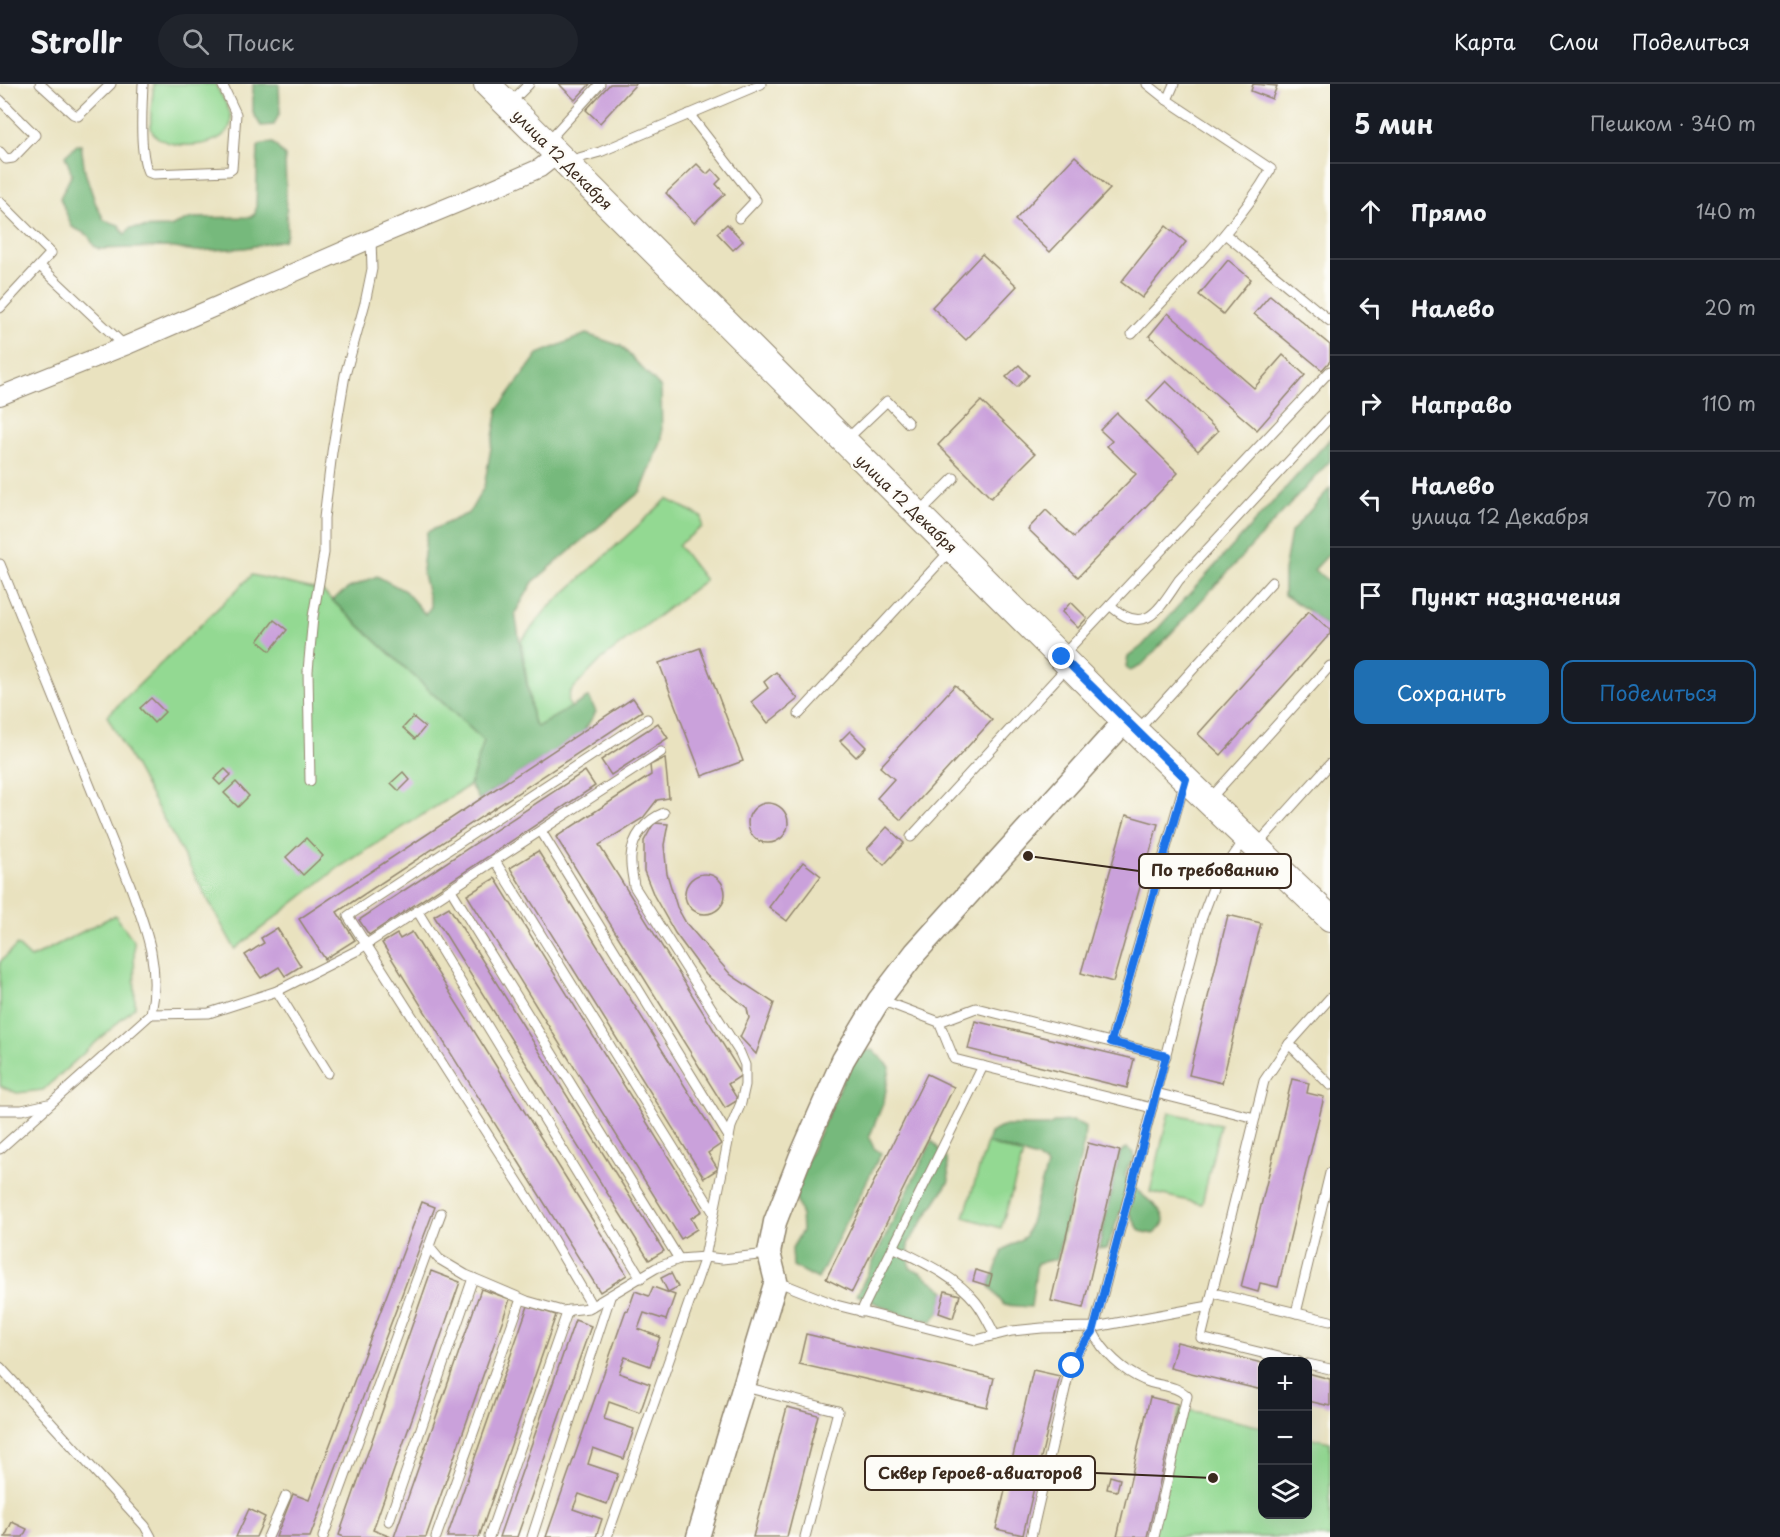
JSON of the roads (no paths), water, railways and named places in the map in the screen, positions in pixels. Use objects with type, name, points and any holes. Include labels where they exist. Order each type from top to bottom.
[{"type":"main road","name":"улица 12 Декабря","points":[[487,84],[1065,661],[1330,918]]},
{"type":"street","points":[[0,396],[125,346],[540,168],[556,153]]},
{"type":"street","points":[[698,1537],[776,1281],[769,1253],[775,1222],[843,1060],[879,1000],[915,953],[1131,726]]},
{"type":"lane","points":[[40,84],[78,116],[108,85]]},
{"type":"lane","points":[[142,84],[144,160],[148,172],[153,174],[229,171],[232,169],[236,114],[222,84]]},
{"type":"lane","points":[[508,105],[529,84]]},
{"type":"lane","points":[[556,153],[600,84]]},
{"type":"lane","points":[[556,153],[600,152],[761,84]]},
{"type":"lane","points":[[1132,334],[1225,234],[1255,197],[1271,169],[1167,100],[1147,84]]},
{"type":"lane","points":[[1167,100],[1174,84]]},
{"type":"lane","points":[[0,102],[35,135],[13,158],[6,159],[0,152]]},
{"type":"lane","points":[[689,114],[756,200],[739,218]]},
{"type":"lane","points":[[0,202],[51,253],[0,308]]},
{"type":"lane","points":[[1225,234],[1330,321]]},
{"type":"lane","points":[[310,781],[308,671],[313,617],[324,553],[324,518],[345,375],[372,269],[371,239]]},
{"type":"lane","points":[[40,266],[125,346]]},
{"type":"lane","points":[[911,837],[1065,661],[1110,605],[1330,371]]},
{"type":"lane","points":[[844,442],[887,401],[908,423]]},
{"type":"lane","points":[[1110,605],[1121,616],[1133,620],[1144,620],[1155,613],[1165,603],[1179,580],[1330,417]]},
{"type":"lane","points":[[918,514],[954,478]]},
{"type":"lane","points":[[799,714],[952,548]]},
{"type":"lane","points":[[0,564],[149,938],[155,993],[151,1014],[0,1149]]},
{"type":"lane","points":[[1131,726],[1272,582]]},
{"type":"lane","points":[[1209,800],[1330,666]]},
{"type":"lane","points":[[592,1306],[532,1204],[348,916],[647,719]]},
{"type":"lane","points":[[151,1014],[209,1013],[277,991],[367,944],[661,752]]},
{"type":"lane","points":[[1031,1537],[1068,1376],[1076,1354],[1094,1329],[1201,920],[1215,883],[1251,842],[1330,764]]},
{"type":"lane","points":[[1111,1042],[1186,779]]},
{"type":"lane","points":[[607,1537],[705,1257],[729,1137],[745,1085],[745,1065],[634,886],[631,856],[637,835],[653,817],[664,813]]},
{"type":"lane","points":[[541,831],[729,1137]]},
{"type":"lane","points":[[495,861],[714,1213]]},
{"type":"lane","points":[[451,890],[679,1259]]},
{"type":"lane","points":[[418,912],[641,1278]]},
{"type":"lane","points":[[277,991],[328,1073]]},
{"type":"lane","points":[[1279,1357],[1201,1338],[1264,1082],[1289,1044],[1330,998]]},
{"type":"lane","points":[[879,1000],[939,1022],[976,1008],[1166,1056]]},
{"type":"lane","points":[[939,1022],[954,1059],[1152,1108]]},
{"type":"lane","points":[[1289,1044],[1330,1085]]},
{"type":"lane","points":[[861,1312],[983,1066]]},
{"type":"lane","points":[[1156,1093],[1255,1118]]},
{"type":"lane","points":[[0,1110],[22,1110],[48,1104]]},
{"type":"lane","points":[[1296,1313],[1330,1173]]},
{"type":"lane","points":[[323,1537],[441,1213]]},
{"type":"lane","points":[[429,1247],[439,1258],[472,1278],[521,1299],[562,1311],[592,1306],[656,1268],[679,1259],[722,1258],[769,1253]]},
{"type":"lane","points":[[893,1247],[938,1270],[964,1289],[978,1305],[995,1335]]},
{"type":"lane","points":[[389,1521],[472,1278]]},
{"type":"lane","points":[[776,1281],[836,1305],[976,1340],[1012,1331],[1042,1328],[1094,1329],[1209,1306]]},
{"type":"lane","points":[[1212,1293],[1330,1321]]},
{"type":"lane","points":[[532,1537],[610,1297]]},
{"type":"lane","points":[[436,1537],[521,1299]]},
{"type":"lane","points":[[489,1537],[568,1310]]},
{"type":"lane","points":[[1094,1329],[1102,1349],[1122,1365],[1144,1380],[1180,1390],[1187,1396],[1154,1537]]},
{"type":"lane","points":[[1312,1365],[1330,1369]]},
{"type":"lane","points":[[0,1367],[145,1526],[151,1537]]},
{"type":"lane","points":[[745,1387],[838,1411],[806,1537]]},
{"type":"lane","points":[[268,1537],[286,1496]]},
{"type":"place","name":"По требованию","points":[[1028,856]]},
{"type":"place","name":"Сквер Героев-авиаторов","points":[[1213,1478]]}]
